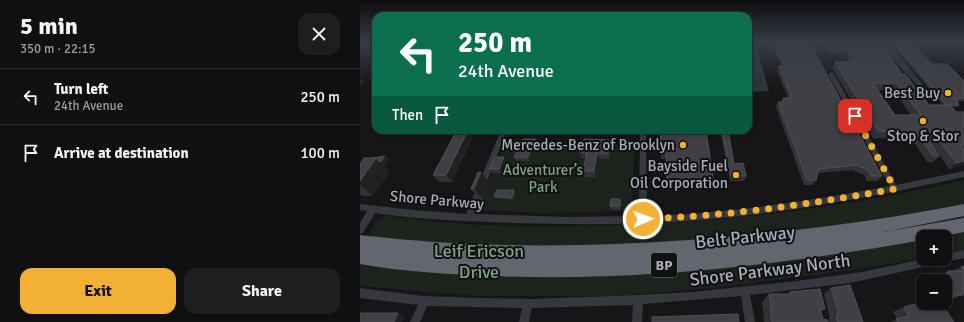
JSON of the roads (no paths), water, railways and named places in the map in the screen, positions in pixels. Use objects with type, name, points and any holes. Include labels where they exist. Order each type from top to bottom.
[{"type":"highway","name":"Belt Parkway","points":[[365,250],[419,249],[512,254],[619,252],[731,244],[834,233],[964,210]]},
{"type":"highway","name":"Belt Parkway","points":[[365,250],[416,263],[514,269],[627,267],[742,259],[897,238],[964,225]]},
{"type":"street","points":[[831,74],[895,189]]},
{"type":"street","points":[[468,218],[502,134]]},
{"type":"street","points":[[643,134],[643,219]]},
{"type":"street","name":"Shore Parkway","points":[[360,207],[468,218],[561,221],[675,218],[808,203],[895,189],[964,174]]},
{"type":"street","points":[[360,230],[373,209]]},
{"type":"street","points":[[952,257],[964,254]]},
{"type":"street","name":"Shore Parkway North","points":[[360,293],[425,300],[528,303],[638,300],[745,292],[852,278],[916,264]]},
{"type":"street","points":[[745,292],[750,322]]},
{"type":"street","points":[[415,322],[425,300]]},
{"type":"street","points":[[637,322],[638,300]]},
{"type":"street","points":[[524,322],[528,303]]},
{"type":"place","name":"Best Buy","points":[[948,93]]},
{"type":"place","name":"Stop & Stor","points":[[923,121]]},
{"type":"place","name":"Mercedes-Benz of Brooklyn","points":[[683,145]]},
{"type":"place","name":"Bayside Fuel Oil Corporation","points":[[736,175]]},
{"type":"park label","name":"Adventurer’s Park","points":[[543,178]]},
{"type":"park label","name":"Leif Ericson Drive","points":[[479,261]]}]
